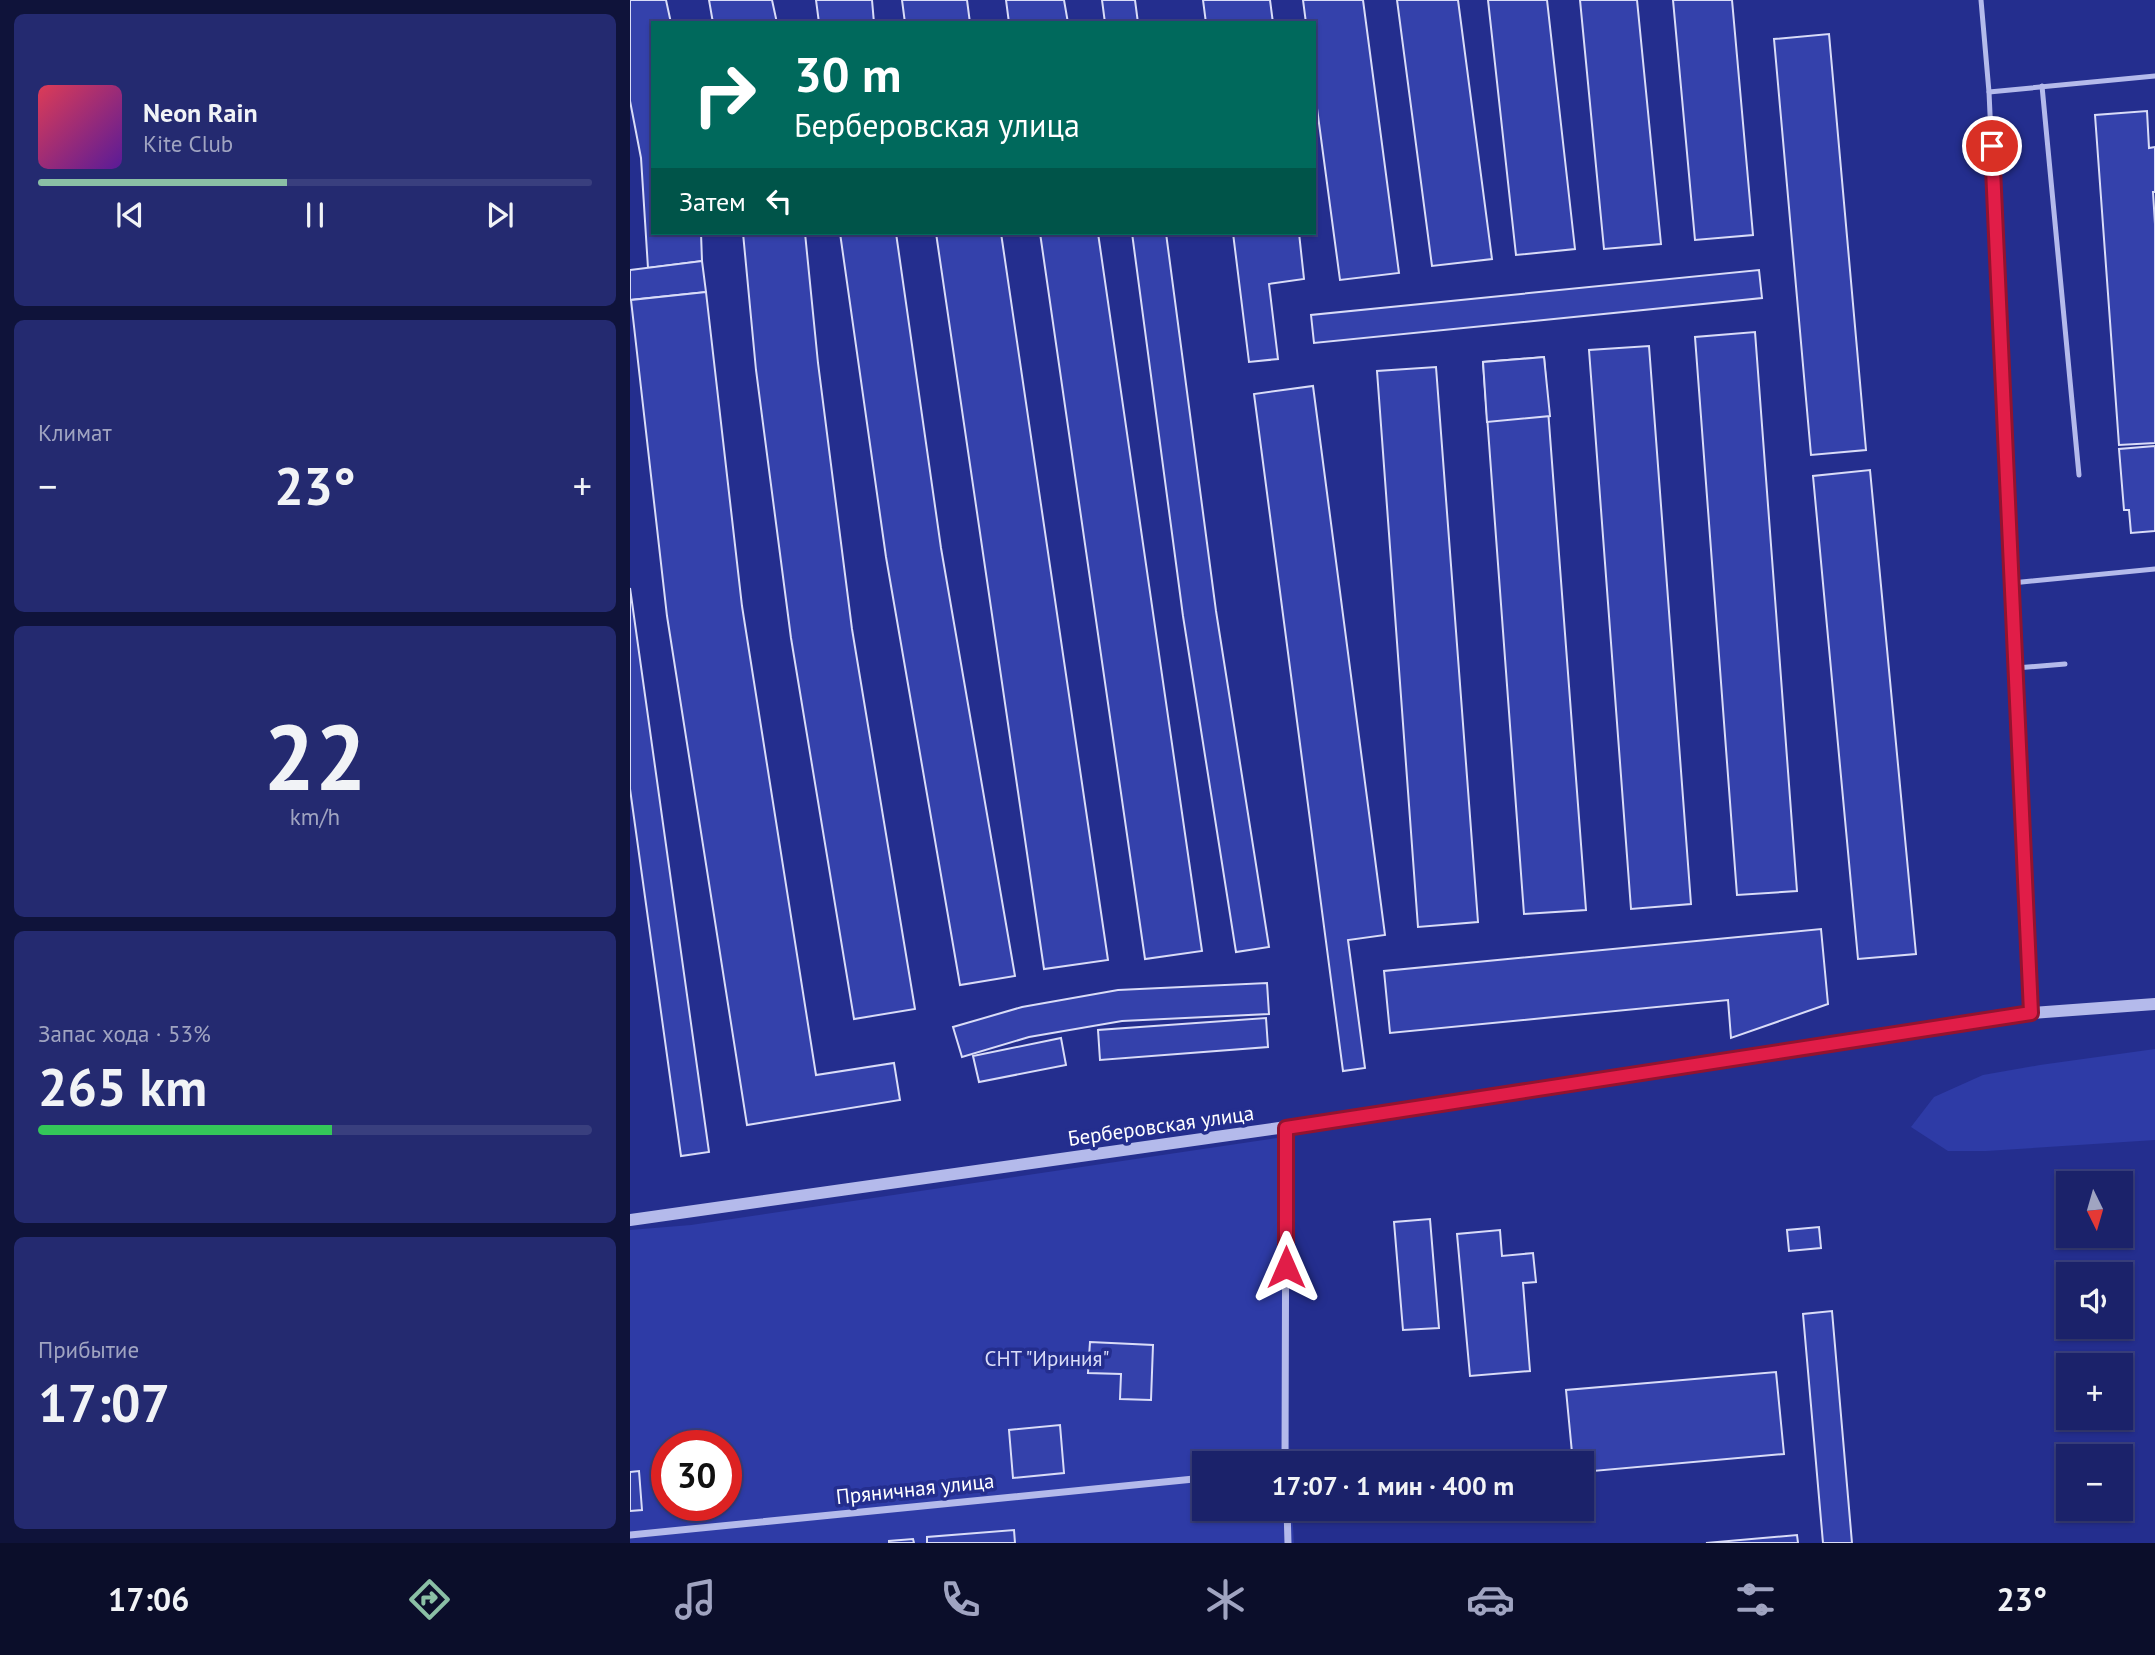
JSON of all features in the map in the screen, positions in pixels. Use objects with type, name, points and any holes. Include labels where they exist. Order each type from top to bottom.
[{"type":"street","name":"Берберовская улица","points":[[630,1220],[1286,1128],[2031,1013],[2155,1004]]},
{"type":"street","points":[[1285,1451],[1286,1128]]},
{"type":"street","name":"Пряничная улица","points":[[630,1535],[1192,1479]]},
{"type":"street","points":[[1287,1521],[1288,1543]]},
{"type":"lane","points":[[1981,0],[1989,92],[2031,1013]]},
{"type":"lane","points":[[1989,92],[2155,76]]},
{"type":"lane","points":[[2042,86],[2079,475]]},
{"type":"lane","points":[[2011,583],[2155,569]]},
{"type":"lane","points":[[2016,668],[2065,663]]},
{"type":"green space","points":[[2155,1049],[2155,1140],[1948,1151],[1911,1127],[1934,1097],[1983,1075]]},
{"type":"green space","name":"СНТ \"Ириния\"","points":[[1277,1138],[1290,1451],[1192,1451],[1192,1521],[1293,1521],[1294,1543],[630,1543],[630,1230],[691,1225]]},
{"type":"building","points":[[630,0],[666,0],[671,21],[651,21],[651,235],[701,235],[702,261],[648,268],[641,158],[630,101]]},
{"type":"building","points":[[709,0],[772,0],[777,21],[713,21]]},
{"type":"building","points":[[816,0],[872,0],[874,21],[819,21]]},
{"type":"building","points":[[902,0],[967,0],[970,21],[905,21]]},
{"type":"building","points":[[1006,0],[1064,0],[1068,21],[1009,21]]},
{"type":"building","points":[[1102,0],[1135,0],[1138,21],[1105,21]]},
{"type":"building","points":[[1203,0],[1270,0],[1273,21],[1206,21]]},
{"type":"building","points":[[1303,0],[1363,0],[1399,273],[1340,280],[1316,101],[1316,21],[1306,21]]},
{"type":"building","points":[[1397,0],[1458,0],[1492,259],[1432,266]]},
{"type":"building","points":[[1488,0],[1547,0],[1575,249],[1516,255]]},
{"type":"building","points":[[1580,0],[1637,0],[1661,244],[1604,249]]},
{"type":"building","points":[[1673,0],[1732,0],[1753,235],[1695,240]]},
{"type":"building","points":[[1829,34],[1866,450],[1811,455],[1774,39]]},
{"type":"building","points":[[2147,111],[2149,148],[2155,147],[2155,443],[2119,445],[2095,115]]},
{"type":"building","points":[[743,235],[805,235],[818,363],[852,629],[915,1009],[854,1019],[791,638],[756,370]]},
{"type":"building","points":[[840,235],[896,235],[941,548],[1015,976],[960,985],[886,557]]},
{"type":"building","points":[[936,235],[1001,235],[1108,960],[1044,969]]},
{"type":"building","points":[[1040,235],[1098,235],[1202,951],[1145,959]]},
{"type":"building","points":[[1132,235],[1166,235],[1216,611],[1269,947],[1236,952],[1183,616]]},
{"type":"building","points":[[1233,235],[1299,235],[1304,279],[1269,284],[1278,359],[1249,362]]},
{"type":"building","points":[[702,261],[706,292],[630,300],[630,270]]},
{"type":"building","points":[[1759,270],[1762,298],[1314,343],[1311,315]]},
{"type":"building","points":[[706,292],[742,606],[816,1075],[894,1063],[900,1100],[747,1125],[667,616],[631,300]]},
{"type":"building","points":[[1755,332],[1797,891],[1737,895],[1695,337]]},
{"type":"building","points":[[1649,346],[1691,904],[1631,909],[1589,350]]},
{"type":"building","points":[[1544,357],[1586,910],[1524,914],[1483,362]]},
{"type":"building","points":[[1544,357],[1550,416],[1487,422],[1483,362]]},
{"type":"building","points":[[1436,367],[1478,922],[1418,927],[1377,371]]},
{"type":"building","points":[[1313,386],[1385,935],[1348,940],[1365,1068],[1343,1071],[1254,394]]},
{"type":"building","points":[[2155,446],[2155,531],[2131,533],[2129,510],[2124,510],[2119,449]]},
{"type":"building","points":[[1870,470],[1916,954],[1858,959],[1813,476]]},
{"type":"building","points":[[630,588],[709,1152],[681,1156],[630,789]]},
{"type":"building","points":[[1821,929],[1828,1004],[1731,1038],[1728,1000],[1390,1033],[1384,971]]},
{"type":"building","points":[[1267,983],[1269,1014],[1122,1021],[1029,1037],[962,1057],[953,1027],[1022,1007],[1118,990]]},
{"type":"building","points":[[1266,1018],[1268,1047],[1100,1060],[1098,1030]]},
{"type":"building","points":[[1061,1038],[1066,1065],[979,1082],[973,1056]]},
{"type":"building","points":[[1430,1219],[1439,1328],[1403,1330],[1394,1222]]},
{"type":"building","points":[[1819,1227],[1821,1248],[1789,1251],[1787,1230]]},
{"type":"building","points":[[1500,1230],[1502,1256],[1533,1253],[1536,1282],[1523,1283],[1530,1371],[1470,1376],[1457,1234]]},
{"type":"building","points":[[1832,1311],[1852,1543],[1823,1543],[1803,1314]]},
{"type":"building","points":[[1090,1342],[1153,1345],[1151,1400],[1120,1399],[1121,1374],[1088,1373]]},
{"type":"building","points":[[1776,1372],[1784,1454],[1594,1471],[1594,1451],[1572,1451],[1566,1390]]},
{"type":"building","points":[[1060,1425],[1064,1473],[1013,1478],[1009,1430]]},
{"type":"building","points":[[639,1471],[642,1510],[630,1511],[630,1472]]},
{"type":"building","points":[[1014,1530],[1015,1543],[927,1543],[927,1537]]},
{"type":"building","points":[[1797,1535],[1798,1543],[1706,1543]]},
{"type":"building","points":[[913,1539],[914,1543],[889,1543],[889,1541]]},
{"type":"route","points":[[1286,1267],[1286,1128],[2031,1013],[1992,146]]}]
